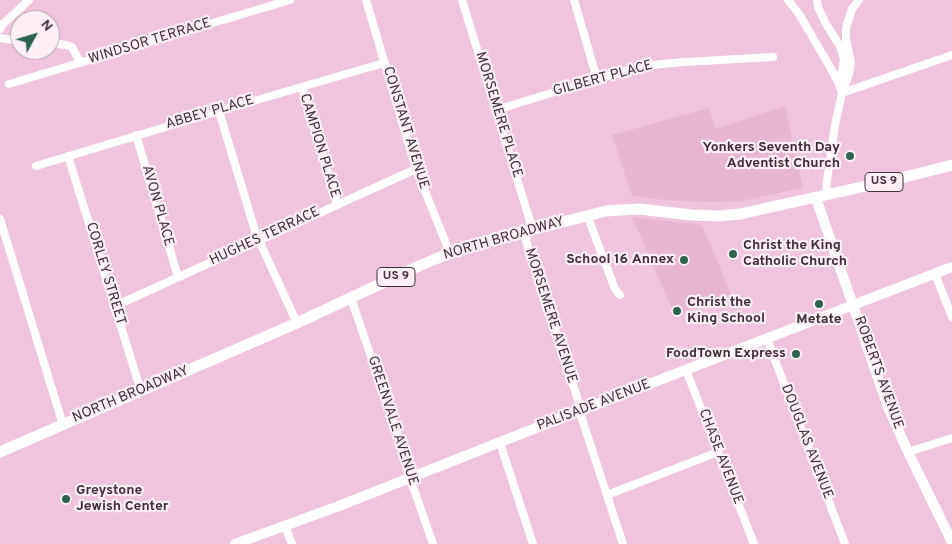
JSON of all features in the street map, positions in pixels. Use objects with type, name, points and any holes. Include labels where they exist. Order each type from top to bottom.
[{"type":"main road","name":"NORTH BROADWAY","points":[[0,452],[297,323],[419,266],[484,242],[606,211],[639,209],[692,216],[740,214],[952,165]]},
{"type":"street","points":[[0,29],[29,0]]},
{"type":"street","name":"WINDSOR TERRACE","points":[[9,84],[290,0]]},
{"type":"street","name":"CONSTANT AVENUE","points":[[366,0],[416,169],[450,254]]},
{"type":"street","name":"MORSEMERE PLACE","points":[[462,0],[530,221],[528,231]]},
{"type":"street","points":[[574,0],[597,79]]},
{"type":"street","points":[[788,0],[799,14],[838,82],[842,93]]},
{"type":"street","points":[[817,0],[818,7],[840,46],[844,59],[838,82]]},
{"type":"street","points":[[821,196],[827,180],[835,125],[851,63],[846,39],[846,28],[852,9],[859,0]]},
{"type":"street","points":[[60,44],[72,47],[80,62]]},
{"type":"street","points":[[842,93],[952,55]]},
{"type":"street","name":"GILBERT PLACE","points":[[496,110],[597,79],[662,64],[773,58]]},
{"type":"street","name":"ABBEY PLACE","points":[[36,166],[219,110],[384,63]]},
{"type":"street","name":"CAMPION PLACE","points":[[302,86],[337,204]]},
{"type":"street","points":[[219,110],[256,234],[297,323]]},
{"type":"street","name":"AVON PLACE","points":[[136,135],[178,277]]},
{"type":"street","name":"CORLEY STREET","points":[[68,156],[141,392]]},
{"type":"street","name":"HUGHES TERRACE","points":[[115,306],[416,169]]},
{"type":"street","name":"ROBERTS AVENUE","points":[[821,196],[853,305],[888,407],[908,452],[951,537]]},
{"type":"street","points":[[587,216],[615,289],[620,295]]},
{"type":"street","points":[[0,219],[63,425]]},
{"type":"street","name":"MORSEMERE AVENUE","points":[[528,231],[526,241],[623,544]]},
{"type":"street","name":"PALISADE AVENUE","points":[[235,544],[339,506],[952,267]]},
{"type":"street","points":[[935,274],[952,317]]},
{"type":"street","name":"GREENVALE AVENUE","points":[[351,298],[433,544]]},
{"type":"street","name":"DOUGLAS AVENUE","points":[[767,339],[845,544]]},
{"type":"street","name":"CHASE AVENUE","points":[[686,370],[754,544]]},
{"type":"street","points":[[908,452],[952,438]]},
{"type":"street","points":[[500,443],[533,544]]},
{"type":"street","points":[[607,495],[718,452]]},
{"type":"street","points":[[285,526],[292,544]]},
{"type":"shaded area","points":[[785,106],[803,188],[741,201],[664,200],[632,196],[612,135],[709,108],[715,129]]},
{"type":"shaded area","name":"School 16 Annex","points":[[632,217],[702,225],[731,294],[675,315]]},
{"type":"place","name":"Yonkers Seventh Day Adventist Church","points":[[850,156]]},
{"type":"place","name":"Christ the King Catholic Church","points":[[733,254]]},
{"type":"place","name":"School 16 Annex","points":[[684,260]]},
{"type":"place","name":"Metate","points":[[819,304]]},
{"type":"place","name":"Christ the King School","points":[[677,311]]},
{"type":"place","name":"FoodTown Express","points":[[796,354]]},
{"type":"place","name":"Greystone Jewish Center","points":[[66,499]]}]
